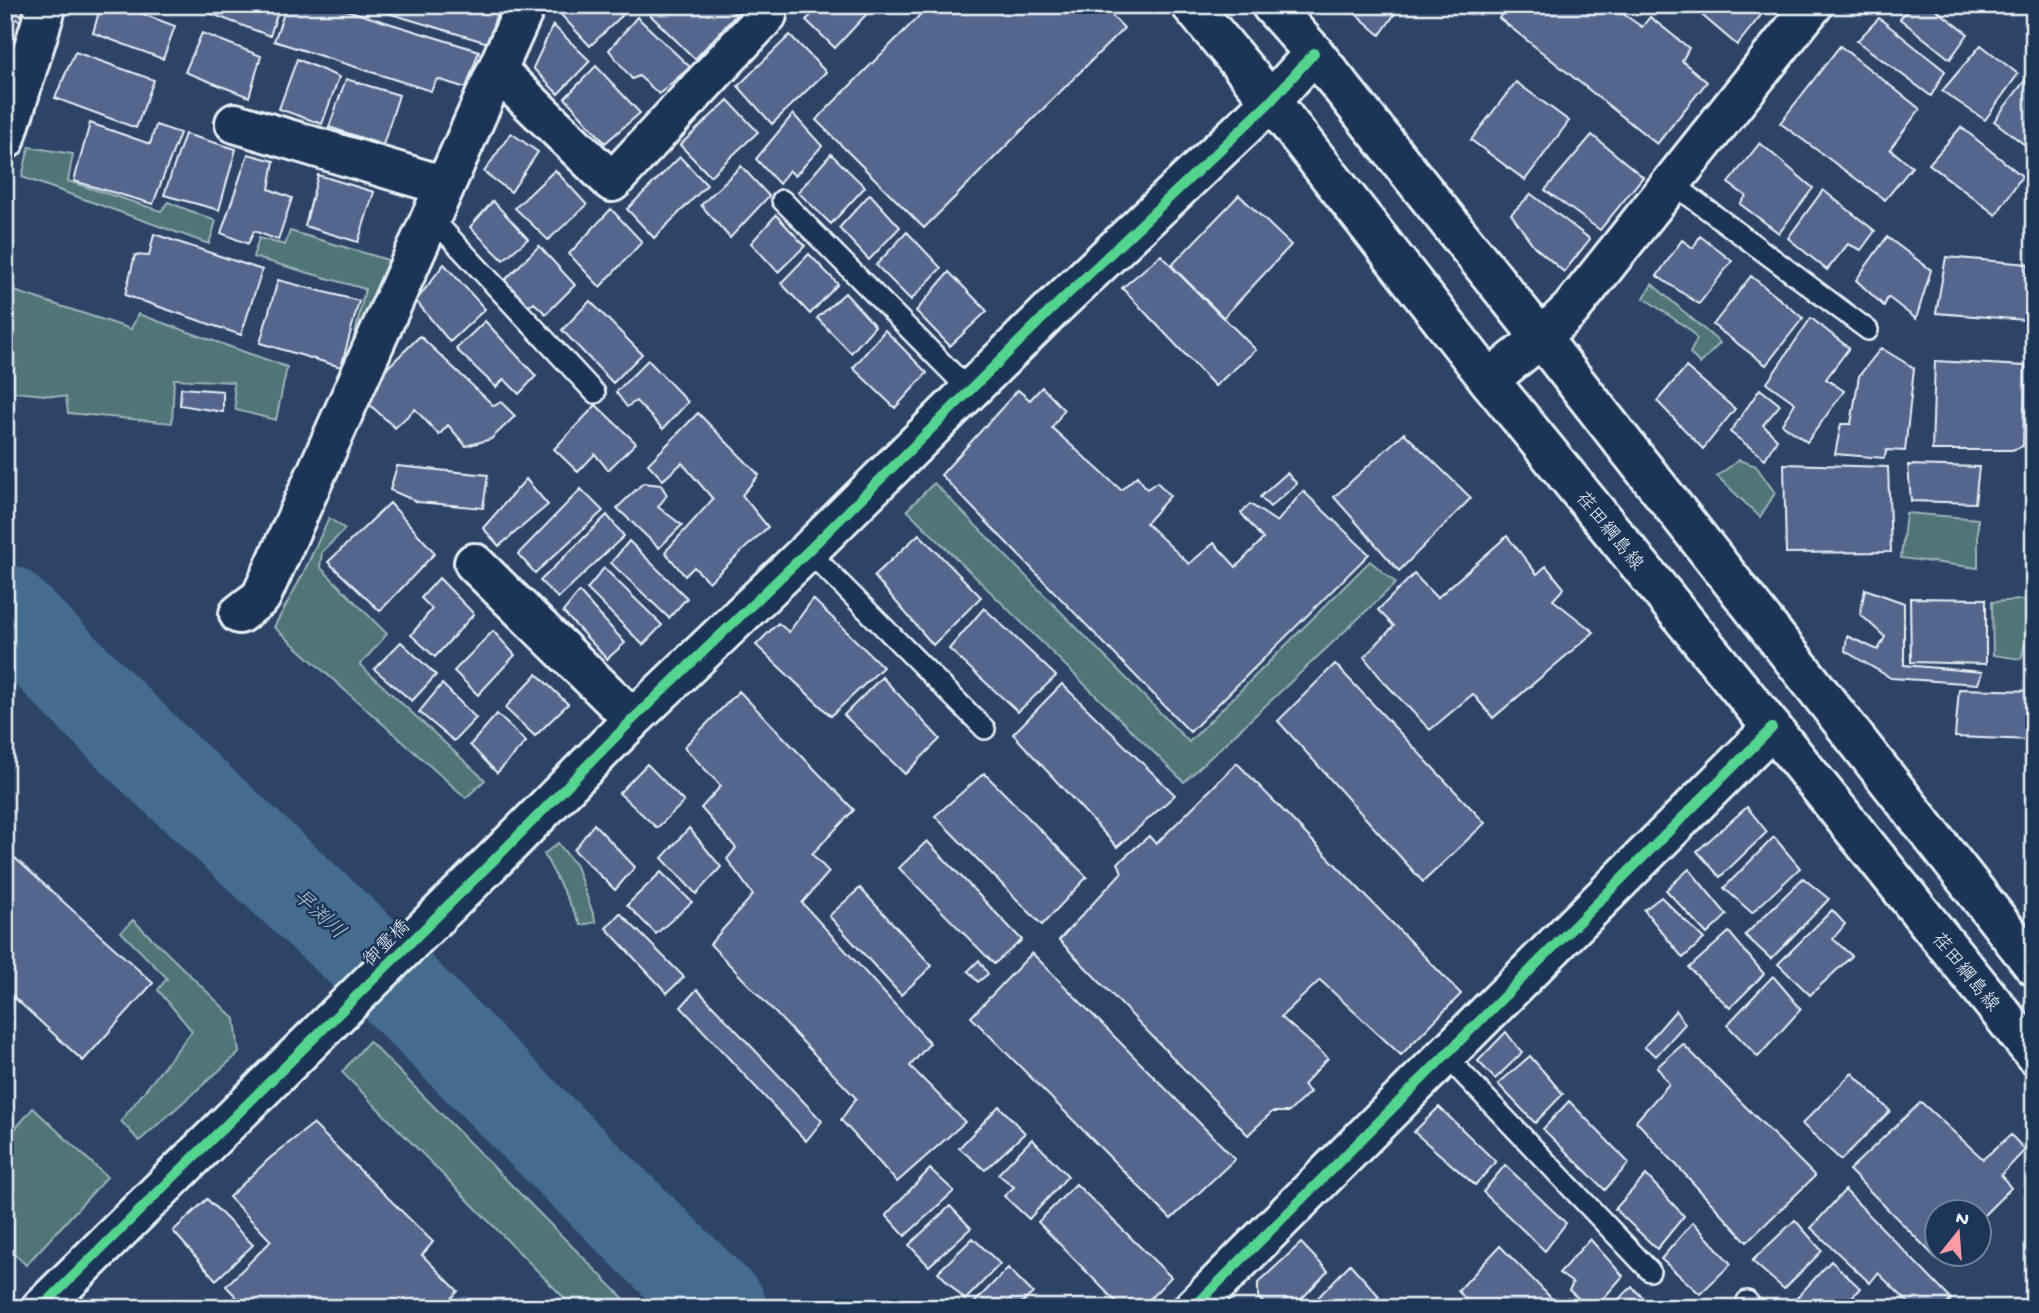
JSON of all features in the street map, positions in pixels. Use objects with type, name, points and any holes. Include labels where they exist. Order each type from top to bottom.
[{"type":"street","points":[[5,140],[47,5]]},
{"type":"street","points":[[239,614],[261,597],[526,5]]},
{"type":"street","points":[[498,71],[612,182],[766,15],[757,5]]},
{"type":"street","name":"荏田綱島線","points":[[1191,5],[1271,101],[1489,380],[2034,1054]]},
{"type":"street","points":[[1271,5],[1314,53],[2031,952]]},
{"type":"street","points":[[1489,380],[1541,338],[1571,309],[1813,5]]},
{"type":"street","name":"御霊橋","points":[[41,1308],[633,719],[808,551],[1051,310],[1271,101],[1314,53]]},
{"type":"street","points":[[235,123],[438,202]]},
{"type":"street","points":[[474,563],[633,719]]},
{"type":"street","points":[[1210,1302],[1446,1056],[1772,728]]},
{"type":"lane","points":[[1672,183],[1868,330]]},
{"type":"lane","points":[[782,200],[970,390]]},
{"type":"lane","points":[[438,202],[595,393]]},
{"type":"lane","points":[[808,551],[985,729]]},
{"type":"lane","points":[[1446,1056],[1650,1270]]},
{"type":"green space","points":[[29,147],[73,154],[68,181],[161,211],[168,202],[216,221],[209,244],[22,177]]},
{"type":"green space","points":[[290,231],[388,260],[352,347],[365,289],[253,257],[259,238],[285,245]]},
{"type":"green space","points":[[1652,284],[1720,343],[1700,364],[1690,353],[1697,339],[1690,330],[1644,298]]},
{"type":"green space","points":[[5,288],[131,329],[138,314],[287,367],[276,420],[236,410],[233,382],[174,379],[172,423],[68,413],[66,397],[5,391]]},
{"type":"green space","points":[[1739,460],[1756,466],[1775,493],[1760,517],[1717,476]]},
{"type":"green space","points":[[934,483],[1189,742],[1370,561],[1396,583],[1184,782],[907,510]]},
{"type":"green space","points":[[1906,513],[1978,519],[1978,568],[1901,558]]},
{"type":"green space","points":[[329,518],[345,529],[322,552],[320,567],[387,634],[360,665],[485,780],[466,798],[274,627]]},
{"type":"green space","points":[[2034,599],[2034,639],[2025,644],[2021,659],[1993,655],[1992,602]]},
{"type":"green space","points":[[558,843],[576,866],[596,922],[581,925],[544,854]]},
{"type":"green space","points":[[133,920],[235,1019],[239,1053],[139,1141],[121,1121],[192,1031],[158,990],[167,978],[121,932]]},
{"type":"green space","points":[[369,1041],[633,1308],[574,1308],[342,1072]]},
{"type":"green space","points":[[33,1108],[107,1177],[26,1265],[5,1245],[5,1141]]},
{"type":"building","points":[[5,5],[34,5],[28,24],[5,15]]},
{"type":"building","points":[[101,5],[119,5],[175,26],[163,59],[93,33]]},
{"type":"building","points":[[205,5],[280,5],[270,36],[204,11]]},
{"type":"building","points":[[287,5],[330,5],[479,51],[466,88],[437,79],[431,91],[274,41]]},
{"type":"building","points":[[361,5],[499,5],[488,43]]},
{"type":"building","points":[[552,5],[627,5],[630,8],[590,46]]},
{"type":"building","points":[[648,5],[727,5],[736,15],[695,59],[644,9]]},
{"type":"building","points":[[822,5],[875,5],[835,48],[806,20]]},
{"type":"building","points":[[930,5],[1102,5],[1124,28],[924,228],[816,120]]},
{"type":"building","points":[[1346,5],[1401,5],[1380,35]]},
{"type":"building","points":[[1509,5],[1618,5],[1616,9],[1642,27],[1650,17],[1689,48],[1682,61],[1707,82],[1657,144],[1499,18]]},
{"type":"building","points":[[1690,5],[1769,5],[1737,45]]},
{"type":"building","points":[[1910,5],[1930,5],[1968,34],[1950,59],[1900,19]]},
{"type":"building","points":[[637,17],[690,67],[659,94],[639,76],[632,79],[609,50]]},
{"type":"building","points":[[1879,18],[1945,71],[1931,96],[1857,41]]},
{"type":"building","points":[[553,25],[590,61],[558,94],[533,68]]},
{"type":"building","points":[[202,33],[261,56],[249,97],[185,72]]},
{"type":"building","points":[[790,35],[826,72],[772,124],[738,86]]},
{"type":"building","points":[[1981,45],[2018,74],[1985,120],[1942,91]]},
{"type":"building","points":[[1840,46],[1920,109],[1890,149],[1912,167],[1885,200],[1780,123]]},
{"type":"building","points":[[75,52],[154,80],[136,128],[55,98]]},
{"type":"building","points":[[297,59],[339,77],[322,124],[279,109]]},
{"type":"building","points":[[596,66],[640,113],[605,143],[565,98]]},
{"type":"building","points":[[346,79],[399,95],[383,145],[329,127]]},
{"type":"building","points":[[2026,79],[2034,85],[2034,152],[1994,121]]},
{"type":"building","points":[[1516,82],[1569,121],[1525,180],[1471,140]]},
{"type":"building","points":[[728,100],[758,132],[710,176],[680,145]]},
{"type":"building","points":[[793,114],[822,146],[795,176],[789,170],[779,184],[756,159]]},
{"type":"building","points":[[90,123],[150,144],[156,125],[180,133],[153,204],[74,181]]},
{"type":"building","points":[[1961,127],[2022,176],[1996,215],[1929,164]]},
{"type":"building","points":[[511,133],[538,152],[511,192],[484,172]]},
{"type":"building","points":[[185,134],[236,149],[219,210],[164,195]]},
{"type":"building","points":[[1592,135],[1643,177],[1600,230],[1545,190]]},
{"type":"building","points":[[1760,143],[1813,188],[1779,233],[1740,204],[1746,196],[1728,183]]},
{"type":"building","points":[[248,154],[274,161],[269,189],[292,198],[278,240],[254,231],[248,244],[221,233]]},
{"type":"building","points":[[831,154],[865,187],[831,224],[798,192]]},
{"type":"building","points":[[680,157],[707,185],[654,238],[627,209]]},
{"type":"building","points":[[741,166],[769,196],[730,238],[701,205]]},
{"type":"building","points":[[555,170],[587,205],[548,240],[515,208]]},
{"type":"building","points":[[318,175],[374,192],[358,242],[305,226]]},
{"type":"building","points":[[1823,190],[1875,231],[1861,250],[1848,244],[1827,270],[1788,238]]},
{"type":"building","points":[[870,194],[900,227],[869,260],[839,228]]},
{"type":"building","points":[[1531,194],[1590,239],[1564,272],[1534,246],[1511,214]]},
{"type":"building","points":[[1239,195],[1291,245],[1223,318],[1171,266]]},
{"type":"building","points":[[493,201],[528,239],[503,260],[470,227]]},
{"type":"building","points":[[611,209],[642,242],[600,287],[569,254]]},
{"type":"building","points":[[776,215],[805,246],[778,272],[751,243]]},
{"type":"building","points":[[907,232],[941,268],[911,300],[876,265]]},
{"type":"building","points":[[154,234],[262,270],[241,335],[125,295],[135,255],[149,256]]},
{"type":"building","points":[[1700,236],[1732,261],[1699,304],[1657,276],[1682,240],[1693,248]]},
{"type":"building","points":[[1887,237],[1931,270],[1916,319],[1888,297],[1884,306],[1856,280]]},
{"type":"building","points":[[539,246],[575,285],[546,314],[534,303],[527,307],[503,282]]},
{"type":"building","points":[[809,254],[838,284],[810,314],[781,283]]},
{"type":"building","points":[[1161,255],[1256,350],[1215,386],[1122,288]]},
{"type":"building","points":[[1946,257],[2028,264],[2025,320],[1936,313]]},
{"type":"building","points":[[444,264],[485,309],[450,342],[416,301]]},
{"type":"building","points":[[949,272],[987,311],[950,346],[916,311]]},
{"type":"building","points":[[1751,276],[1803,318],[1766,365],[1713,325]]},
{"type":"building","points":[[278,280],[359,301],[341,367],[260,343]]},
{"type":"building","points":[[845,293],[875,326],[851,353],[817,318]]},
{"type":"building","points":[[590,301],[642,354],[613,383],[562,330]]},
{"type":"building","points":[[1811,318],[1849,348],[1826,379],[1844,391],[1807,442],[1782,424],[1795,403],[1767,383]]},
{"type":"building","points":[[485,321],[536,376],[519,394],[504,379],[496,387],[456,349]]},
{"type":"building","points":[[885,330],[927,373],[895,408],[853,368]]},
{"type":"building","points":[[420,336],[494,406],[501,402],[515,416],[491,439],[466,446],[448,425],[439,435],[415,409],[395,428],[369,404],[382,373]]},
{"type":"building","points":[[1881,348],[1914,368],[1905,451],[1887,450],[1884,458],[1835,454],[1841,424],[1851,424],[1859,376]]},
{"type":"building","points":[[648,360],[688,402],[663,429],[636,401],[627,407],[616,392]]},
{"type":"building","points":[[1935,361],[2025,366],[2023,446],[2012,450],[1932,450]]},
{"type":"building","points":[[1686,367],[1735,409],[1703,449],[1657,401]]},
{"type":"building","points":[[1042,387],[1064,410],[1052,428],[1121,490],[1137,476],[1147,489],[1157,482],[1170,496],[1146,523],[1189,564],[1214,543],[1236,567],[1263,539],[1241,513],[1250,504],[1277,522],[1303,491],[1369,554],[1190,732],[941,475],[1018,390],[1030,400]]},
{"type":"building","points":[[181,388],[223,391],[223,412],[180,405]]},
{"type":"building","points":[[1760,389],[1780,405],[1763,425],[1777,439],[1765,459],[1730,432]]},
{"type":"building","points":[[596,405],[636,443],[608,470],[595,454],[578,472],[554,449]]},
{"type":"building","points":[[698,413],[759,475],[742,495],[768,527],[709,582],[694,567],[685,576],[665,552],[713,499],[682,463],[663,480],[648,464]]},
{"type":"building","points":[[1404,433],[1471,498],[1399,571],[1334,497]]},
{"type":"building","points":[[1784,464],[1888,467],[1891,552],[1786,553]]},
{"type":"building","points":[[1908,465],[1979,467],[1975,503],[1911,501]]},
{"type":"building","points":[[397,466],[488,475],[483,508],[418,502],[390,490]]},
{"type":"building","points":[[1287,473],[1297,484],[1270,507],[1260,497]]},
{"type":"building","points":[[526,479],[548,505],[499,546],[483,528]]},
{"type":"building","points":[[643,483],[661,485],[667,495],[658,507],[682,525],[659,548],[617,508]]},
{"type":"building","points":[[581,489],[603,511],[535,573],[518,554]]},
{"type":"building","points":[[390,503],[435,553],[380,611],[328,562]]},
{"type":"building","points":[[607,515],[624,536],[558,598],[540,581]]},
{"type":"building","points":[[919,534],[981,597],[933,645],[874,576]]},
{"type":"building","points":[[1507,536],[1537,574],[1546,566],[1564,588],[1553,600],[1594,632],[1493,718],[1473,694],[1430,730],[1364,657],[1394,626],[1378,610],[1414,574],[1437,598]]},
{"type":"building","points":[[629,541],[687,598],[669,618],[611,563]]},
{"type":"building","points":[[604,568],[662,625],[643,645],[587,589]]},
{"type":"building","points":[[439,578],[474,614],[435,657],[411,635],[432,609],[421,598]]},
{"type":"building","points":[[1865,589],[1904,603],[1904,665],[1982,672],[1978,684],[1891,678],[1845,651],[1847,636],[1878,650],[1885,637],[1860,614]]},
{"type":"building","points":[[579,592],[625,643],[607,659],[563,612]]},
{"type":"building","points":[[1910,598],[1986,599],[1986,664],[1911,662]]},
{"type":"building","points":[[813,599],[883,667],[831,716],[756,645],[778,623],[789,632]]},
{"type":"building","points":[[984,608],[1056,676],[1018,712],[949,649]]},
{"type":"building","points":[[493,631],[515,655],[478,695],[454,671]]},
{"type":"building","points":[[401,642],[436,675],[412,701],[374,669]]},
{"type":"building","points":[[1335,664],[1485,823],[1423,882],[1278,721]]},
{"type":"building","points":[[537,674],[568,704],[535,736],[505,708]]},
{"type":"building","points":[[882,677],[940,739],[905,774],[844,715]]},
{"type":"building","points":[[442,684],[476,718],[454,741],[419,712]]},
{"type":"building","points":[[1062,684],[1175,795],[1117,847],[1013,734]]},
{"type":"building","points":[[1959,689],[2034,691],[2032,740],[1955,737]]},
{"type":"building","points":[[739,691],[854,810],[812,854],[829,872],[802,903],[930,1043],[910,1066],[965,1122],[897,1182],[841,1120],[856,1098],[710,944],[753,895],[727,859],[736,848],[701,808],[721,786],[684,747]]},
{"type":"building","points":[[497,714],[526,742],[497,773],[470,745]]},
{"type":"building","points":[[1237,763],[1461,994],[1401,1055],[1320,980],[1281,1017],[1328,1058],[1303,1085],[1310,1092],[1289,1112],[1272,1112],[1248,1135],[1059,940],[1122,872],[1118,863],[1149,836],[1156,844]]},
{"type":"building","points":[[647,764],[684,802],[657,828],[619,793]]},
{"type":"building","points":[[984,773],[1087,877],[1042,925],[935,816]]},
{"type":"building","points":[[1747,807],[1767,832],[1720,877],[1697,851]]},
{"type":"building","points":[[594,824],[635,867],[615,890],[574,850]]},
{"type":"building","points":[[689,828],[721,867],[696,894],[662,858]]},
{"type":"building","points":[[1774,837],[1800,868],[1752,913],[1724,888]]},
{"type":"building","points":[[927,841],[1022,940],[994,964],[899,868]]},
{"type":"building","points":[[5,849],[153,983],[83,1061],[5,989]]},
{"type":"building","points":[[1689,869],[1727,915],[1707,934],[1666,890]]},
{"type":"building","points":[[661,872],[692,902],[656,934],[627,905]]},
{"type":"building","points":[[1803,878],[1829,899],[1771,959],[1745,935]]},
{"type":"building","points":[[860,888],[932,966],[901,995],[829,916]]},
{"type":"building","points":[[1661,897],[1704,939],[1683,958],[1644,910]]},
{"type":"building","points":[[1832,910],[1845,924],[1833,939],[1852,956],[1810,995],[1778,964]]},
{"type":"building","points":[[620,913],[684,977],[667,993],[606,928]]},
{"type":"building","points":[[1729,932],[1764,974],[1730,1008],[1689,968]]},
{"type":"building","points":[[1032,953],[1235,1159],[1171,1219],[971,1017]]},
{"type":"building","points":[[979,960],[988,974],[978,982],[968,971]]},
{"type":"building","points":[[1773,976],[1801,1009],[1758,1057],[1727,1025]]},
{"type":"building","points":[[697,989],[822,1121],[806,1141],[681,1007]]},
{"type":"building","points":[[1676,1010],[1685,1024],[1656,1056],[1644,1047]]},
{"type":"building","points":[[1506,1032],[1522,1053],[1495,1079],[1478,1061]]},
{"type":"building","points":[[1683,1044],[1815,1176],[1747,1242],[1636,1121],[1669,1084],[1657,1067]]},
{"type":"building","points":[[1530,1056],[1563,1094],[1535,1123],[1498,1084]]},
{"type":"building","points":[[1852,1073],[1890,1111],[1841,1160],[1802,1124]]},
{"type":"building","points":[[1569,1101],[1629,1163],[1605,1190],[1543,1129]]},
{"type":"building","points":[[1921,1102],[1983,1159],[2011,1135],[2025,1150],[2001,1175],[2011,1188],[1994,1205],[1994,1198],[1924,1198],[1924,1246],[1849,1170]]},
{"type":"building","points":[[999,1106],[1025,1133],[985,1170],[959,1148]]},
{"type":"building","points":[[1439,1107],[1496,1162],[1475,1185],[1414,1132]]},
{"type":"building","points":[[313,1124],[433,1242],[422,1255],[458,1291],[443,1308],[247,1308],[226,1286],[271,1241],[229,1197],[270,1158]]},
{"type":"building","points":[[1032,1139],[1068,1176],[1029,1219],[1004,1196],[1014,1187],[998,1174]]},
{"type":"building","points":[[1505,1165],[1566,1223],[1545,1251],[1483,1192]]},
{"type":"building","points":[[930,1169],[954,1191],[905,1236],[886,1215]]},
{"type":"building","points":[[1646,1175],[1684,1216],[1657,1249],[1615,1209]]},
{"type":"building","points":[[1076,1184],[1171,1277],[1141,1308],[1122,1308],[1038,1222]]},
{"type":"building","points":[[1845,1190],[1951,1299],[1944,1308],[1914,1308],[1878,1273],[1870,1283],[1811,1228]]},
{"type":"building","points":[[207,1199],[253,1245],[216,1280],[173,1231]]},
{"type":"building","points":[[950,1206],[971,1228],[929,1266],[909,1245]]},
{"type":"building","points":[[1795,1220],[1822,1251],[1784,1289],[1752,1261]]},
{"type":"building","points":[[1693,1222],[1731,1264],[1700,1294],[1661,1259]]},
{"type":"building","points":[[973,1238],[1000,1264],[965,1300],[938,1272]]},
{"type":"building","points":[[1590,1239],[1623,1276],[1595,1308],[1589,1308],[1569,1290],[1573,1283],[1559,1273]]},
{"type":"building","points":[[1301,1243],[1328,1271],[1293,1308],[1268,1308],[1258,1297],[1258,1283]]},
{"type":"building","points":[[1500,1246],[1561,1308],[1474,1308],[1458,1291]]},
{"type":"building","points":[[1831,1261],[1860,1288],[1843,1308],[1791,1308],[1789,1306]]},
{"type":"building","points":[[1350,1264],[1379,1296],[1368,1308],[1308,1308]]},
{"type":"building","points":[[1008,1268],[1033,1293],[1016,1308],[977,1308],[973,1304]]},
{"type":"building","points":[[1632,1287],[1654,1308],[1609,1308]]},
{"type":"waterway","name":"早渕川","points":[[5,610],[148,753],[367,956],[721,1308]]},
{"type":"cycle path","points":[[41,1308],[633,719],[808,551],[1051,310],[1271,101],[1314,53]]},
{"type":"cycle path","points":[[1193,1308],[1772,728]]}]
